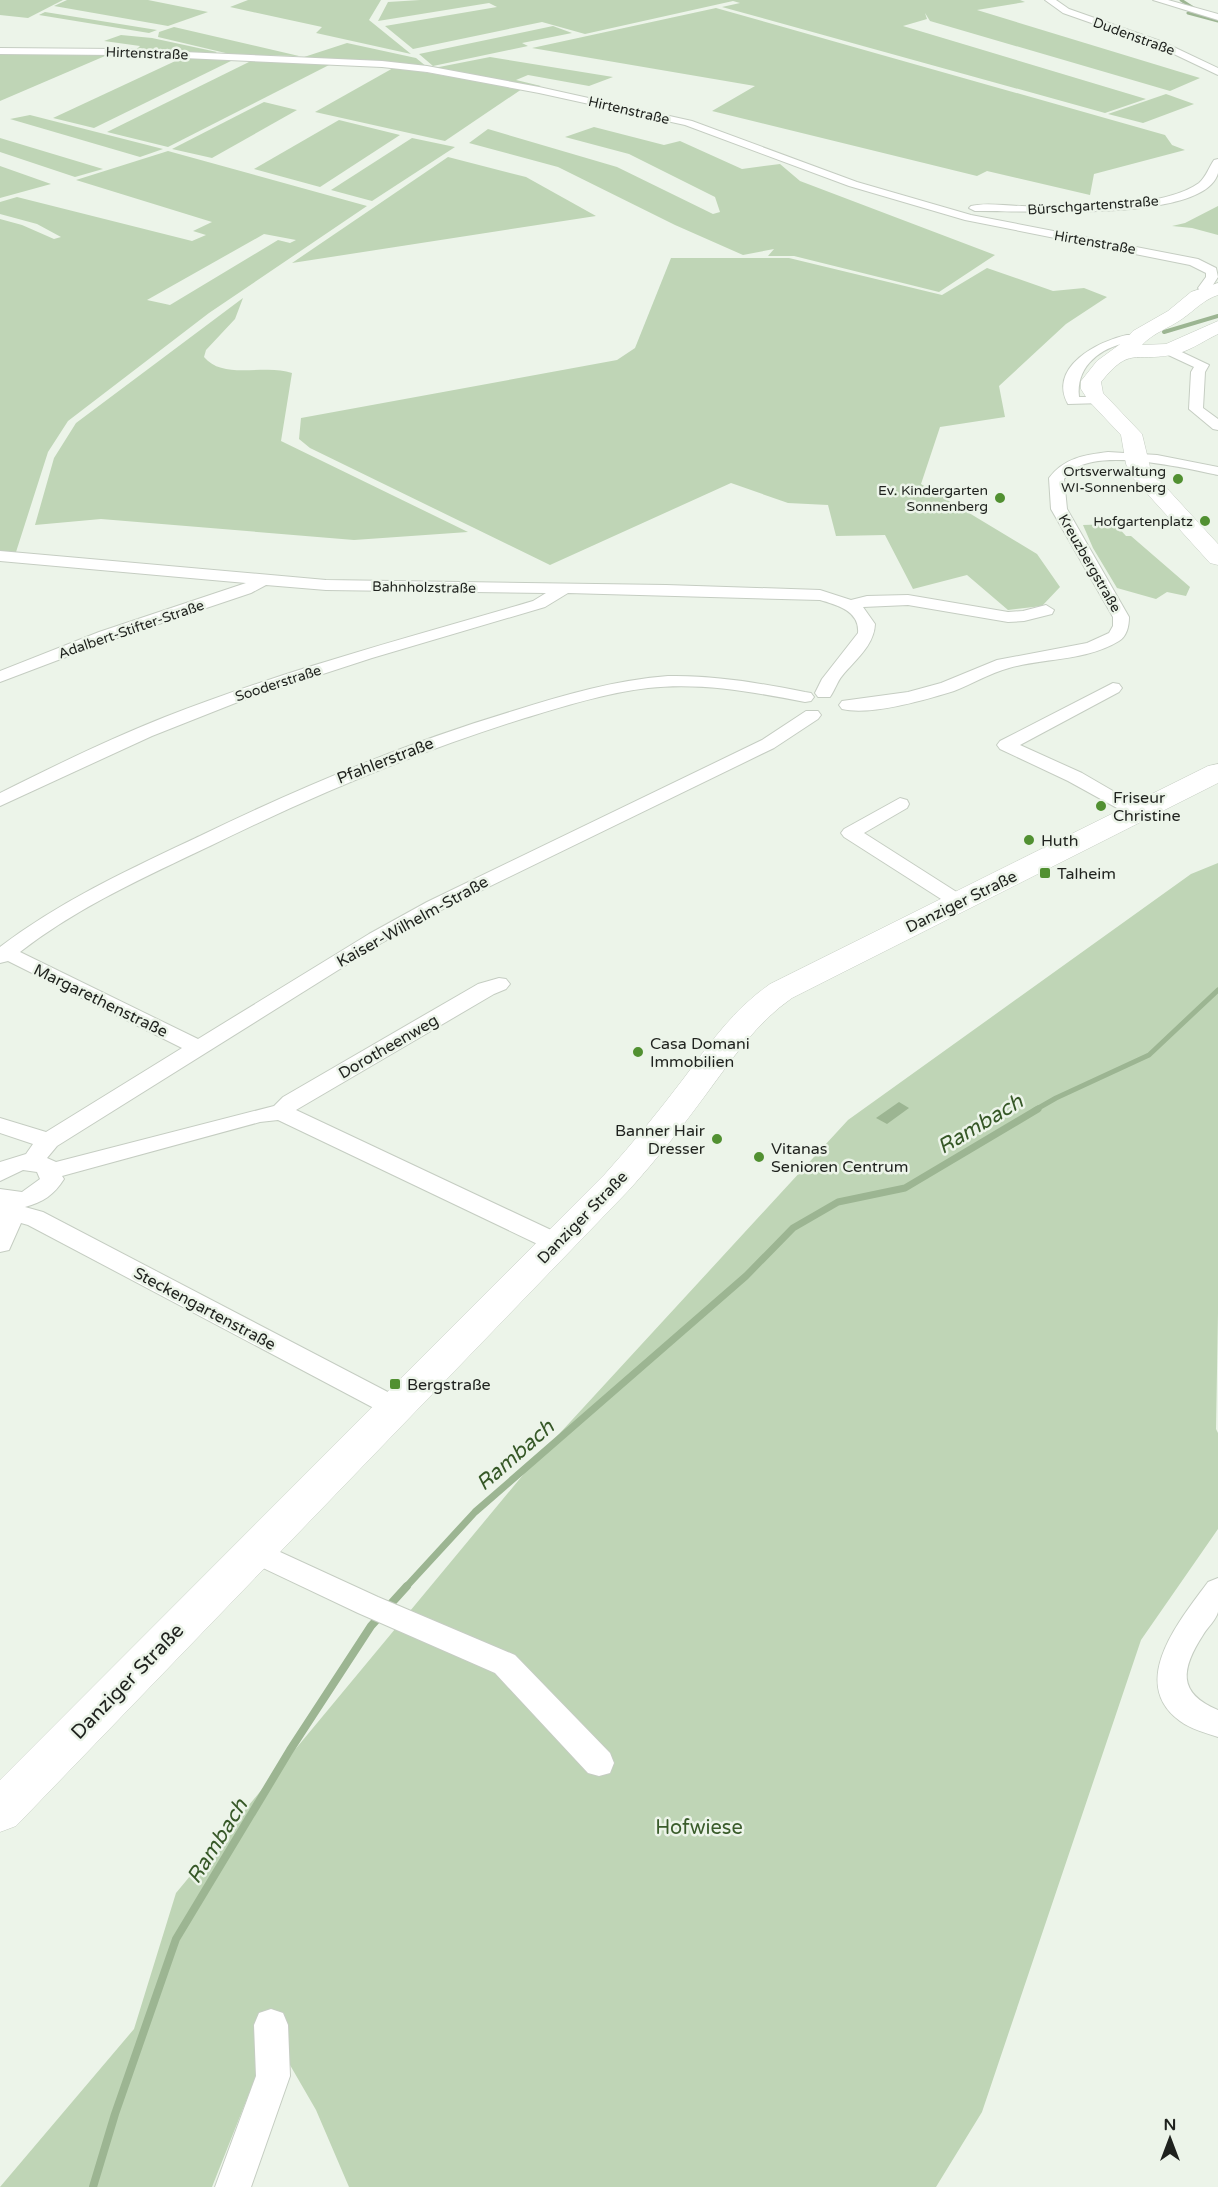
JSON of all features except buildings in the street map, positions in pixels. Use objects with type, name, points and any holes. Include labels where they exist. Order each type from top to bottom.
[{"type":"main road","points":[[1213,290],[1198,296],[1104,365],[1093,378],[1091,389],[1098,400],[1129,430],[1138,467],[1144,476],[1218,558]]},
{"type":"main road","points":[[1130,345],[1169,350],[1218,327]]},
{"type":"main road","name":"Danziger Straße","points":[[0,1811],[557,1243],[648,1147],[731,1038],[762,1005],[787,988],[1218,772]]},
{"type":"street","name":"Dudenstraße","points":[[1050,0],[1066,11],[1161,44],[1218,72]]},
{"type":"street","points":[[1158,0],[1218,17]]},
{"type":"street","name":"Hirtenstraße","points":[[0,51],[117,52],[372,63],[427,69],[539,90],[688,123],[853,184],[954,213],[1021,229],[1194,262],[1212,271],[1212,277],[1204,288],[1213,290]]},
{"type":"street","name":"Bürschgartenstraße","points":[[954,213],[971,208],[1065,210],[1166,199],[1183,195],[1202,185],[1211,177],[1218,162]]},
{"type":"street","points":[[1169,350],[1202,365],[1198,372],[1196,409],[1218,426]]},
{"type":"street","points":[[1136,457],[1218,471]]},
{"type":"street","name":"Kreuzbergstraße","points":[[827,710],[878,703],[929,692],[1003,664],[1092,647],[1115,636],[1121,626],[1121,617],[1059,509],[1056,477],[1061,470],[1079,461],[1136,457]]},
{"type":"street","name":"Bahnholzstraße","points":[[3,558],[326,585],[798,593],[830,598],[848,605],[866,619],[868,635],[829,679],[824,693]]},
{"type":"street","name":"Adalbert-Stifter-Straße","points":[[0,677],[105,636],[245,590],[262,580]]},
{"type":"street","name":"Sooderstraße","points":[[0,800],[112,746],[196,711],[295,677],[538,604],[564,589]]},
{"type":"street","name":"Bahnholzstraße","points":[[848,605],[889,600],[924,601],[1008,617],[1046,610]]},
{"type":"street","name":"Pfahlerstraße","points":[[3,955],[38,929],[85,900],[281,803],[364,767],[448,736],[539,708],[648,683],[719,682],[827,710]]},
{"type":"street","points":[[1113,688],[1006,745],[1075,777],[1137,813]]},
{"type":"street","points":[[824,693],[840,697],[827,710],[824,693]]},
{"type":"street","name":"Kaiser-Wilhelm-Straße","points":[[9,1203],[36,1195],[48,1187],[52,1179],[42,1166],[38,1152],[49,1141],[197,1047],[376,938],[434,906],[768,744],[827,710]]},
{"type":"street","points":[[900,804],[851,832],[959,902]]},
{"type":"street","name":"Margarethenstraße","points":[[3,955],[197,1047]]},
{"type":"street","name":"Dorotheenweg","points":[[280,1112],[291,1102],[486,989],[499,984]]},
{"type":"street","points":[[0,1173],[15,1164],[42,1166],[280,1112],[557,1243]]},
{"type":"street","points":[[0,1125],[49,1141]]},
{"type":"street","points":[[0,1244],[9,1203]]},
{"type":"street","name":"Steckengartenstraße","points":[[9,1203],[396,1407]]},
{"type":"street","points":[[254,1551],[368,1605],[505,1664],[599,1763]]},
{"type":"street","points":[[1218,1590],[1177,1652],[1169,1675],[1172,1689],[1182,1705],[1206,1720],[1218,1724]]},
{"type":"street","points":[[233,2187],[273,2076],[271,2025]]},
{"type":"green space","points":[[0,0],[63,0],[28,18],[0,15]]},
{"type":"green space","points":[[67,0],[148,0],[208,12],[168,26],[54,6]]},
{"type":"green space","points":[[248,0],[381,0],[369,20],[411,54],[316,33],[322,27],[230,7]]},
{"type":"green space","points":[[420,0],[1020,0],[1025,2],[977,10],[1200,78],[1170,91],[930,21],[925,13],[927,19],[903,26],[1146,99],[1105,113],[722,7],[740,3],[733,1],[585,34],[542,22],[413,49],[385,26],[497,7],[489,3],[378,21],[388,2]]},
{"type":"green space","points":[[716,8],[1165,135],[1172,145],[1185,150],[1094,174],[1090,195],[987,171],[977,176],[712,111],[755,86],[532,48]]},
{"type":"green space","points":[[45,12],[157,30],[149,33],[39,15]]},
{"type":"green space","points":[[553,26],[572,33],[522,43],[528,46],[433,66],[419,54]]},
{"type":"green space","points":[[174,27],[299,56],[234,55],[158,37],[159,32]]},
{"type":"green space","points":[[121,35],[152,38],[217,52],[214,54],[136,50],[140,46],[104,41]]},
{"type":"green space","points":[[347,43],[416,58],[427,67],[301,58]]},
{"type":"green space","points":[[0,51],[112,53],[0,101]]},
{"type":"green space","points":[[184,57],[235,59],[94,128],[53,118]]},
{"type":"green space","points":[[490,57],[613,77],[589,86],[528,75],[516,80],[541,86],[534,88],[434,68]]},
{"type":"green space","points":[[253,60],[333,63],[168,147],[107,132]]},
{"type":"green space","points":[[395,67],[522,89],[445,141],[315,112]]},
{"type":"green space","points":[[1166,94],[1194,104],[1143,123],[1108,114]]},
{"type":"green space","points":[[264,102],[297,110],[212,158],[172,149]]},
{"type":"green space","points":[[30,115],[163,149],[140,157],[10,119]]},
{"type":"green space","points":[[339,120],[400,135],[320,187],[254,169]]},
{"type":"green space","points":[[594,127],[664,145],[680,141],[742,169],[780,164],[800,181],[995,255],[939,292],[794,256],[768,256],[774,249],[743,255],[675,225],[558,167],[469,143],[488,129],[617,167],[713,214],[720,212],[715,197],[629,154],[565,137]]},
{"type":"green space","points":[[0,138],[103,169],[75,177],[0,152]]},
{"type":"green space","points":[[412,138],[455,147],[372,201],[331,190]]},
{"type":"green space","points":[[168,151],[367,206],[209,313],[68,421],[48,452],[16,552],[0,551],[0,219],[22,225],[54,239],[61,237],[37,224],[0,214],[0,202],[17,197],[192,241],[206,235],[193,231],[212,222],[76,180]],"holes":[[[264,234],[296,240],[290,243],[278,240],[170,305],[147,300]]]},
{"type":"green space","points":[[448,157],[526,177],[596,216],[292,263]]},
{"type":"green space","points":[[0,166],[51,184],[0,198]]},
{"type":"green space","points":[[1218,206],[1218,235],[1192,228],[1172,226],[1185,223]]},
{"type":"green space","points":[[671,258],[789,258],[942,295],[987,268],[1053,291],[1084,288],[1107,297],[1066,324],[999,386],[1005,417],[940,427],[921,484],[1037,554],[1060,587],[1042,606],[1008,610],[967,575],[913,589],[885,535],[836,536],[828,505],[788,503],[731,483],[550,565],[310,448],[299,439],[301,418],[617,360],[635,348]]},
{"type":"green space","points":[[243,298],[235,319],[206,350],[204,357],[212,364],[222,368],[281,370],[292,373],[281,441],[468,532],[354,540],[101,519],[35,525],[54,458],[76,423]]},
{"type":"green space","points":[[1115,524],[1126,536],[1131,536],[1190,587],[1186,596],[1167,592],[1156,599],[1117,588],[1093,548],[1083,525]]},
{"type":"green space","name":"Hofwiese","points":[[1218,863],[1216,1429],[1218,1433],[1218,1529],[1141,1640],[982,2112],[936,2187],[349,2187],[316,2110],[290,2065],[256,2076],[212,2187],[0,2187],[134,2029],[176,1893],[537,1458],[848,1120],[1191,874]]},
{"type":"shaded area","points":[[899,1102],[909,1108],[887,1124],[876,1118]]},
{"type":"waterway","points":[[1181,0],[1195,9]]},
{"type":"waterway","points":[[1188,13],[1218,21]]},
{"type":"waterway","name":"Rambach","points":[[1164,332],[1218,316]]},
{"type":"waterway","name":"Rambach","points":[[1035,1110],[1149,1055],[1218,990]]},
{"type":"waterway","name":"Rambach","points":[[406,1587],[475,1512],[746,1276],[793,1228],[838,1202],[905,1188],[1038,1109]]},
{"type":"waterway","name":"Rambach","points":[[387,1608],[407,1586]]},
{"type":"waterway","name":"Rambach","points":[[93,2187],[115,2114],[176,1939],[290,1750],[371,1626],[381,1615]]},
{"type":"place","name":"Ortsverwaltung WI-Sonnenberg","points":[[1178,479]]},
{"type":"place","name":"Ev. Kindergarten Sonnenberg","points":[[1000,498]]},
{"type":"place","name":"Hofgartenplatz","points":[[1205,521]]},
{"type":"place","name":"Friseur Christine","points":[[1101,806]]},
{"type":"place","name":"Huth","points":[[1029,840]]},
{"type":"place","name":"Talheim","points":[[1045,873]]},
{"type":"place","name":"Casa Domani Immobilien","points":[[638,1052]]},
{"type":"place","name":"Banner Hair Dresser","points":[[717,1139]]},
{"type":"place","name":"Vitanas Senioren Centrum","points":[[759,1157]]},
{"type":"place","name":"Bergstraße","points":[[395,1384]]}]
